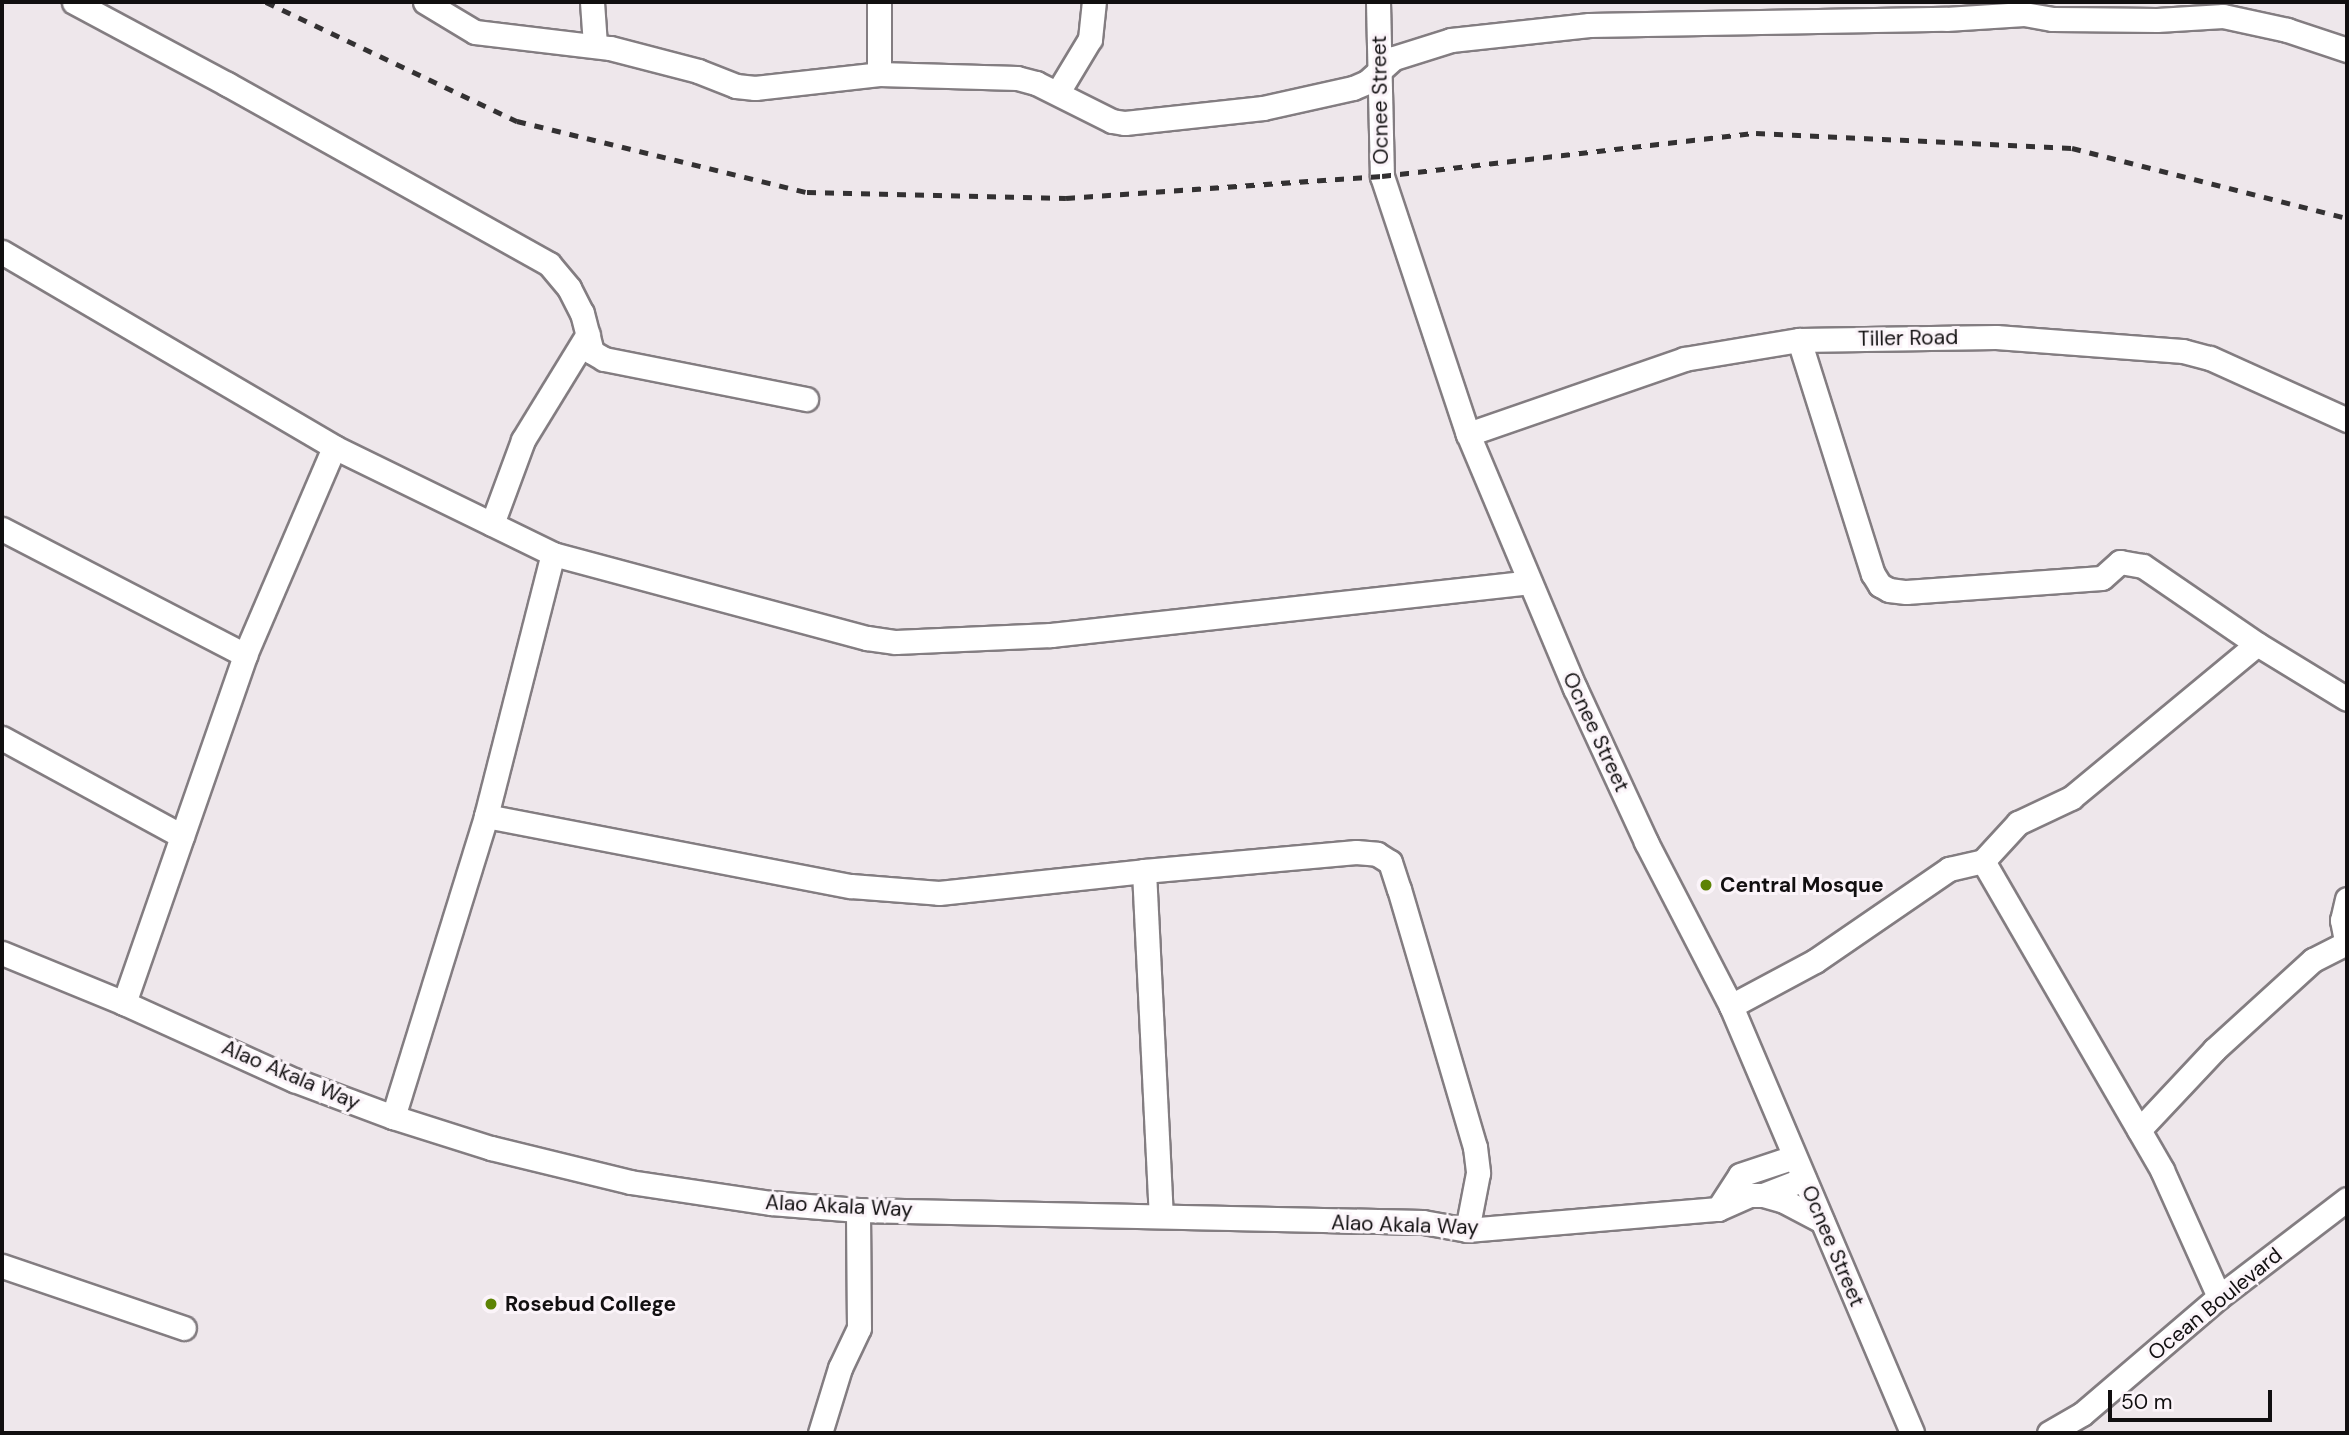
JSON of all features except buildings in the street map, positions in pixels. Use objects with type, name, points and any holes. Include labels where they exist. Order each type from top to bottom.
[{"type":"street","points":[[74,2],[227,83],[549,264],[569,288],[582,313],[592,352],[604,359],[806,400]]},
{"type":"street","points":[[425,2],[475,32],[595,45],[698,71],[736,86],[755,88],[879,74],[1017,78],[1058,92],[1112,121],[1125,123],[1263,108],[1353,88],[1367,82],[1380,69],[1411,51],[1451,40],[1589,25],[1946,19],[2024,8],[2065,20],[2157,20],[2226,9],[2347,50]]},
{"type":"street","points":[[592,2],[595,45]]},
{"type":"street","points":[[878,2],[879,74]]},
{"type":"street","points":[[1058,92],[1090,39],[1094,2]]},
{"type":"street","name":"Ocnee Street","points":[[1377,2],[1382,176],[1468,434],[1528,582],[1646,842],[1731,1006],[1912,1433]]},
{"type":"street","points":[[2,252],[334,447],[553,554],[867,638],[896,642],[1051,635],[1528,582]]},
{"type":"street","points":[[492,524],[523,440],[587,334]]},
{"type":"street","name":"Tiller Road","points":[[1468,434],[1684,359],[1799,340],[1996,337],[2183,351],[2210,358],[2347,420]]},
{"type":"street","points":[[1799,340],[1873,574],[1880,585],[1889,590],[1906,592],[2102,578],[2120,562],[2143,566],[2257,644],[2347,699]]},
{"type":"street","points":[[124,1003],[245,655],[334,447]]},
{"type":"street","points":[[2,529],[245,655]]},
{"type":"street","points":[[393,1117],[486,816],[553,554]]},
{"type":"street","points":[[1731,1006],[1815,961],[1949,869],[1983,861],[2018,823],[2071,798],[2257,644]]},
{"type":"street","points":[[2,738],[182,836]]},
{"type":"street","points":[[486,816],[851,886],[939,892],[1356,852],[1377,854],[1390,862],[1475,1147],[1478,1173],[1467,1230]]},
{"type":"street","points":[[1983,861],[2162,1170],[2219,1297]]},
{"type":"street","points":[[1144,871],[1161,1216]]},
{"type":"street","points":[[2139,1130],[2214,1050],[2313,960],[2347,944],[2342,920],[2347,899]]},
{"type":"street","name":"Alao Akala Way","points":[[2,953],[124,1003],[294,1080],[393,1117],[492,1148],[630,1182],[771,1203],[858,1210],[1423,1222],[1467,1230],[1718,1209],[1749,1195],[1763,1195],[1804,1179]]},
{"type":"street","points":[[1758,1167],[1768,1151],[1778,1120]]},
{"type":"street","points":[[1718,1209],[1740,1175],[1794,1157]]},
{"type":"street","points":[[1763,1195],[1784,1201],[1822,1221]]},
{"type":"street","name":"Ocean Boulevard","points":[[2049,1433],[2082,1414],[2219,1297],[2347,1199]]},
{"type":"street","points":[[820,1433],[840,1368],[859,1328],[858,1210]]},
{"type":"street","points":[[2,1265],[184,1328]]},
{"type":"railway","points":[[266,2],[517,121],[807,192],[1066,198],[1382,176],[1756,133],[2072,148],[2347,218]]},
{"type":"place","name":"Central Mosque","points":[[1706,885]]},
{"type":"place","name":"Rosebud College","points":[[491,1304]]}]
